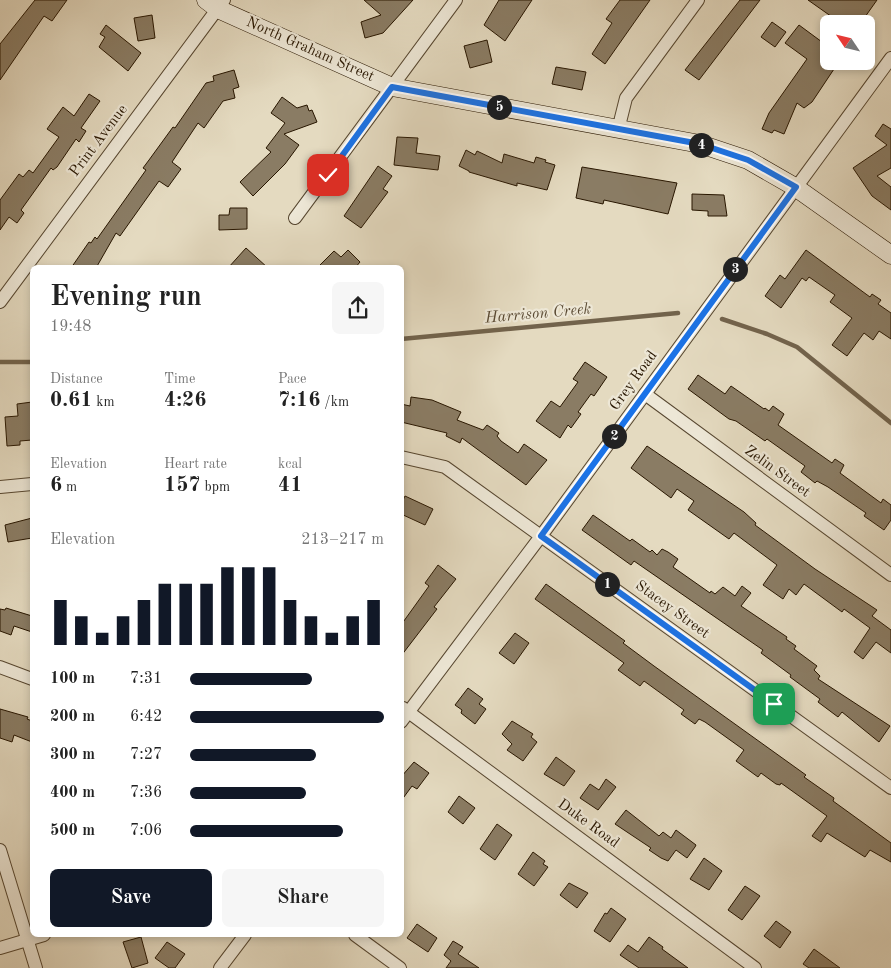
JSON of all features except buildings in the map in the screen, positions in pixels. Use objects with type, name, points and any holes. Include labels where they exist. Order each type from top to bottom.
[{"type":"main road","name":"North Graham Street","points":[[216,3],[392,87],[700,144],[748,160],[796,187],[891,255]]},
{"type":"street","points":[[295,218],[456,0]]},
{"type":"street","points":[[618,130],[626,98],[698,0]]},
{"type":"street","name":"Print Avenue","points":[[0,302],[216,3]]},
{"type":"street","name":"Grey Road","points":[[404,714],[541,536],[891,58]]},
{"type":"street","name":"Zelin Street","points":[[645,394],[891,575]]},
{"type":"street","name":"Stacey Street","points":[[404,458],[445,467],[891,788]]},
{"type":"street","points":[[0,487],[30,484]]},
{"type":"street","points":[[0,667],[30,678]]},
{"type":"street","name":"Duke Road","points":[[404,714],[755,968]]},
{"type":"street","points":[[0,850],[36,968]]},
{"type":"street","points":[[0,948],[38,937]]},
{"type":"street","points":[[220,968],[243,937]]},
{"type":"street","points":[[358,937],[400,968]]},
{"type":"waterway","name":"Harrison Creek","points":[[404,339],[678,313]]},
{"type":"waterway","name":"Harrison Creek","points":[[722,319],[767,334],[797,347],[891,423]]},
{"type":"waterway","name":"Harrison Creek","points":[[0,362],[30,362]]},
{"type":"route","points":[[328,175],[392,87],[700,144],[748,160],[796,187],[541,536],[774,704]]}]
